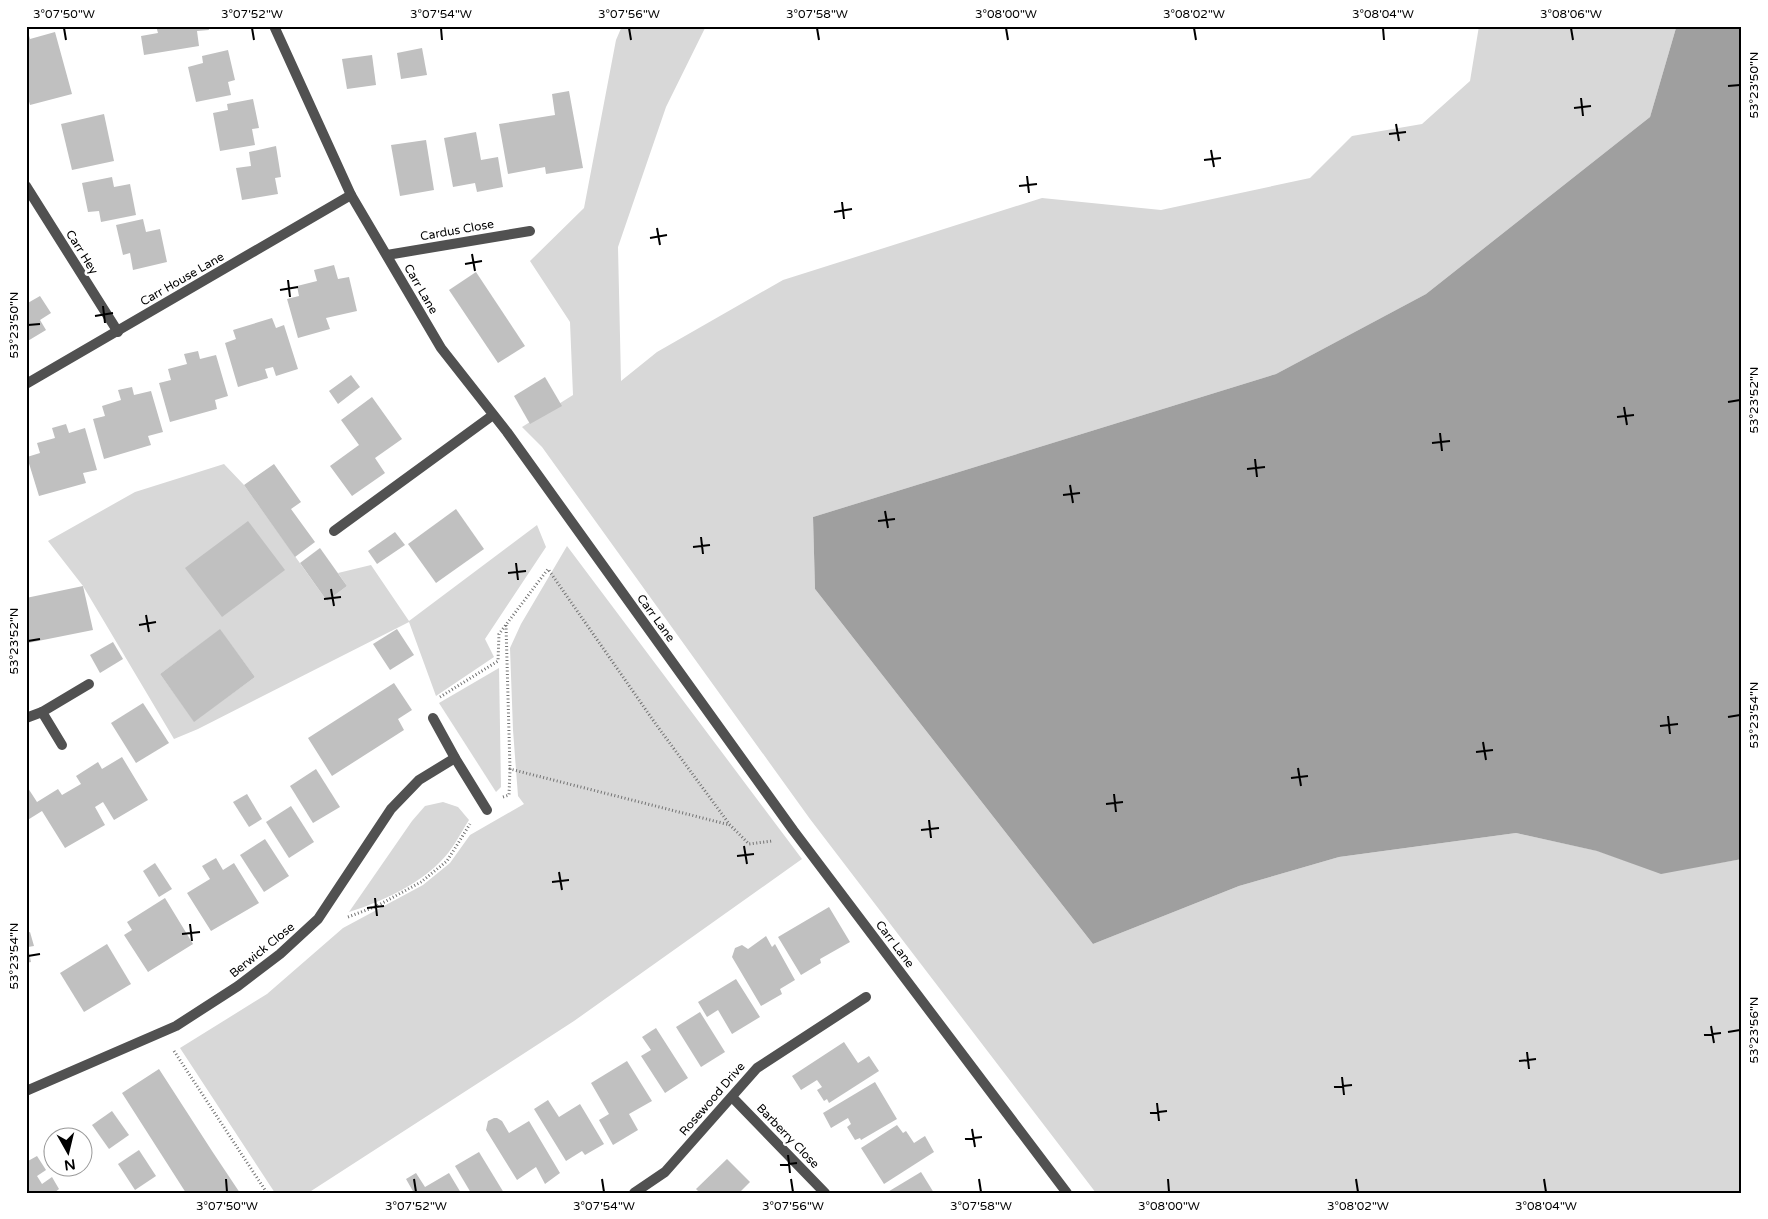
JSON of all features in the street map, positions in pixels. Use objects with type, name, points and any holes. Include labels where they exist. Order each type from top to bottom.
[{"type":"street","name":"Carr Lane","points":[[274,26],[351,195],[441,348],[493,415],[793,830],[1067,1193]]},
{"type":"street","name":"Carr Hey","points":[[26,186],[118,332]]},
{"type":"street","name":"Carr House Lane","points":[[26,384],[351,195]]},
{"type":"street","name":"Cardus Close","points":[[387,255],[530,231]]},
{"type":"street","points":[[334,531],[493,415]]},
{"type":"street","points":[[26,718],[42,712],[89,684]]},
{"type":"street","points":[[42,712],[62,745]]},
{"type":"street","points":[[433,718],[485,806]]},
{"type":"street","name":"Berwick Close","points":[[26,1091],[176,1026],[238,986],[280,954],[318,919],[391,809],[419,780],[455,758]]},
{"type":"street","name":"Rosewood Drive","points":[[634,1193],[665,1172],[757,1068],[866,997]]},
{"type":"street","name":"Barberry Close","points":[[732,1096],[825,1193]]},
{"type":"path","points":[[433,718],[426,706],[498,661],[499,634],[548,569],[655,723],[730,825],[749,844],[774,841],[793,830]]},
{"type":"path","points":[[318,919],[341,920],[377,906],[421,882],[447,861],[485,806],[508,795],[510,769],[506,625]]},
{"type":"path","points":[[510,769],[730,825]]},
{"type":"path","points":[[161,1032],[267,1193]]},
{"type":"shaded area","points":[[622,26],[706,26],[666,107],[618,247],[621,381],[657,352],[783,280],[1042,198],[1161,210],[1310,178],[1352,136],[1422,124],[1470,81],[1479,26],[1689,26],[1676,28],[1650,117],[1426,294],[1276,374],[813,517],[815,589],[1093,944],[1239,886],[1339,857],[1516,833],[1598,851],[1661,873],[1742,859],[1742,1193],[1096,1193],[810,819],[542,447],[522,427],[573,395],[570,322],[530,261],[584,208],[616,40]]},
{"type":"shaded area","points":[[1689,26],[1742,26],[1742,859],[1661,874],[1597,851],[1516,833],[1339,857],[1239,886],[1093,944],[815,589],[813,517],[1276,374],[1426,294],[1650,117],[1676,28]]},
{"type":"shaded area","points":[[224,464],[244,485],[327,601],[347,586],[338,573],[371,565],[409,621],[537,525],[546,547],[485,639],[494,657],[436,696],[409,622],[198,729],[174,739],[83,586],[48,541],[135,492]],"holes":[[[220,630],[255,677],[194,721],[160,674]]]},
{"type":"shaded area","points":[[567,546],[802,859],[574,1021],[308,1193],[275,1193],[180,1048],[267,994],[343,928],[423,885],[450,863],[470,835],[524,804],[518,796],[510,648],[521,624]]},
{"type":"shaded area","points":[[499,668],[501,787],[496,792],[439,703]]},
{"type":"shaded area","points":[[443,802],[458,807],[469,820],[444,858],[431,871],[409,886],[386,898],[349,912],[412,821],[425,806]]},
{"type":"building","points":[[26,26],[30,39],[55,32],[72,94],[30,105],[26,91]]},
{"type":"building","points":[[156,26],[208,26],[209,30],[197,31],[199,46],[144,55],[141,36],[158,33]]},
{"type":"building","points":[[422,48],[427,75],[401,79],[397,53]]},
{"type":"building","points":[[228,50],[235,80],[228,82],[231,95],[196,102],[188,67],[203,63],[202,56]]},
{"type":"building","points":[[372,55],[376,85],[347,89],[342,59]]},
{"type":"building","points":[[569,91],[583,168],[546,174],[545,167],[508,174],[499,124],[555,115],[552,94]]},
{"type":"building","points":[[253,99],[259,128],[252,129],[255,145],[220,151],[213,113],[228,110],[227,104]]},
{"type":"building","points":[[104,114],[114,161],[72,170],[61,124]]},
{"type":"building","points":[[476,132],[481,160],[498,157],[503,187],[477,192],[475,183],[453,187],[444,138]]},
{"type":"building","points":[[426,140],[434,190],[400,196],[391,145]]},
{"type":"building","points":[[276,146],[281,177],[275,178],[278,194],[242,200],[236,168],[251,166],[249,152]]},
{"type":"building","points":[[112,177],[114,187],[130,184],[136,215],[101,222],[99,211],[88,212],[82,183]]},
{"type":"building","points":[[143,219],[146,232],[160,229],[167,262],[133,270],[130,253],[123,255],[116,225]]},
{"type":"building","points":[[334,265],[338,279],[349,277],[357,311],[326,318],[330,329],[298,338],[287,299],[299,296],[297,286],[317,281],[314,270]]},
{"type":"building","points":[[476,272],[525,346],[498,363],[449,290]]},
{"type":"building","points":[[40,296],[51,313],[40,320],[46,330],[26,342],[26,304]]},
{"type":"building","points":[[272,318],[276,328],[284,325],[298,369],[276,376],[273,367],[265,369],[268,378],[238,387],[225,343],[236,339],[233,330]]},
{"type":"building","points":[[198,351],[200,359],[216,355],[228,396],[215,400],[217,409],[170,422],[159,383],[171,380],[168,369],[187,364],[184,354]]},
{"type":"building","points":[[351,375],[360,387],[338,404],[329,391]]},
{"type":"building","points":[[545,377],[562,406],[530,424],[514,396]]},
{"type":"building","points":[[132,387],[134,395],[151,391],[163,432],[148,436],[151,445],[104,459],[93,419],[105,416],[102,406],[121,400],[118,390]]},
{"type":"building","points":[[372,397],[402,439],[375,458],[385,473],[352,496],[330,466],[359,445],[341,420]]},
{"type":"building","points":[[66,424],[69,433],[85,428],[97,470],[83,473],[86,483],[39,496],[27,457],[40,453],[37,443],[55,438],[52,428]]},
{"type":"building","points":[[274,464],[301,502],[291,509],[315,542],[295,557],[244,485]]},
{"type":"building","points":[[456,509],[484,549],[436,583],[408,544]]},
{"type":"building","points":[[248,521],[285,570],[222,617],[185,568]]},
{"type":"building","points":[[395,532],[405,545],[377,564],[368,551]]},
{"type":"building","points":[[320,548],[347,586],[327,601],[300,563]]},
{"type":"building","points":[[83,586],[93,630],[28,643],[26,633],[26,598]]},
{"type":"building","points":[[220,629],[255,677],[194,722],[160,674]]},
{"type":"building","points":[[397,629],[414,655],[390,670],[373,644]]},
{"type":"building","points":[[113,642],[123,659],[100,673],[90,655]]},
{"type":"building","points":[[394,683],[412,710],[398,719],[404,730],[332,776],[308,738]]},
{"type":"building","points":[[143,703],[169,743],[136,763],[111,723]]},
{"type":"building","points":[[122,757],[148,800],[114,820],[103,802],[95,807],[105,825],[65,848],[42,811],[26,821],[26,785],[37,802],[58,789],[62,795],[81,784],[76,776],[98,762],[102,769]]},
{"type":"building","points":[[316,769],[340,807],[313,823],[290,786]]},
{"type":"building","points":[[247,794],[262,819],[249,827],[233,802]]},
{"type":"building","points":[[291,806],[314,842],[289,858],[266,822]]},
{"type":"building","points":[[265,839],[289,876],[264,892],[240,855]]},
{"type":"building","points":[[216,858],[223,870],[234,863],[259,903],[211,931],[187,893],[210,879],[202,866]]},
{"type":"building","points":[[155,863],[172,889],[159,897],[143,871]]},
{"type":"building","points":[[165,898],[193,944],[148,972],[124,935],[132,930],[127,922]]},
{"type":"building","points":[[829,907],[850,942],[820,959],[821,963],[801,975],[778,937]]},
{"type":"building","points":[[30,932],[34,946],[28,947],[31,962],[26,963],[26,933]]},
{"type":"building","points":[[766,936],[772,947],[775,944],[795,980],[780,989],[782,994],[761,1006],[732,957],[735,948],[742,945],[748,949]]},
{"type":"building","points":[[107,944],[131,984],[84,1012],[60,973]]},
{"type":"building","points":[[736,979],[760,1017],[732,1034],[718,1010],[707,1017],[698,1002]]},
{"type":"building","points":[[700,1012],[725,1052],[701,1067],[676,1027]]},
{"type":"building","points":[[656,1028],[688,1078],[665,1093],[641,1056],[651,1050],[642,1037]]},
{"type":"building","points":[[844,1042],[858,1063],[869,1056],[879,1071],[829,1103],[827,1099],[824,1101],[817,1090],[822,1087],[817,1080],[801,1090],[792,1076]]},
{"type":"building","points":[[627,1061],[652,1101],[629,1114],[638,1130],[613,1145],[599,1120],[609,1114],[591,1083]]},
{"type":"building","points":[[159,1069],[240,1193],[186,1193],[122,1093]]},
{"type":"building","points":[[875,1082],[897,1119],[861,1140],[860,1138],[855,1140],[847,1127],[851,1124],[848,1118],[831,1128],[823,1113]]},
{"type":"building","points":[[548,1100],[559,1117],[580,1104],[604,1144],[585,1155],[582,1151],[566,1161],[534,1109]]},
{"type":"building","points":[[112,1111],[129,1135],[109,1149],[92,1125]]},
{"type":"building","points":[[494,1118],[502,1121],[509,1133],[529,1121],[560,1173],[545,1184],[536,1167],[517,1180],[486,1130],[488,1121]]},
{"type":"building","points":[[897,1125],[903,1133],[906,1131],[914,1143],[925,1136],[934,1152],[884,1184],[861,1148]]},
{"type":"building","points":[[139,1150],[156,1176],[135,1190],[118,1164]]},
{"type":"building","points":[[479,1152],[504,1193],[471,1193],[455,1166]]},
{"type":"building","points":[[37,1156],[42,1164],[42,1173],[37,1176],[42,1184],[52,1177],[59,1189],[54,1193],[26,1193],[26,1158],[28,1161]]},
{"type":"building","points":[[727,1159],[750,1182],[739,1193],[700,1193],[696,1189]]},
{"type":"building","points":[[921,1172],[934,1193],[886,1193]]},
{"type":"building","points":[[416,1173],[425,1187],[449,1173],[461,1193],[414,1193],[406,1179]]}]
